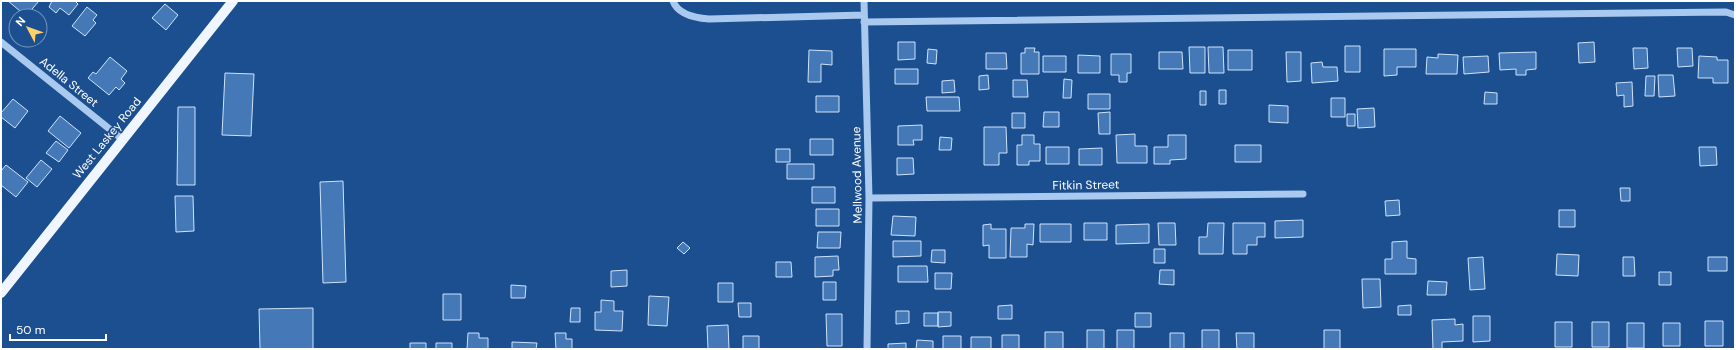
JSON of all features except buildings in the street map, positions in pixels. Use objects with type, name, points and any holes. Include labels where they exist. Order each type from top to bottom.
[{"type":"main road","name":"West Laskey Road","points":[[1,293],[122,139],[234,1]]},
{"type":"street","points":[[674,1],[675,6],[684,13],[696,18],[709,19],[1726,12],[1735,15]]},
{"type":"street","name":"Mellwood Avenue","points":[[864,1],[869,198],[867,349]]},
{"type":"street","name":"Adella Street","points":[[1,42],[122,139]]},
{"type":"street","name":"Fitkin Street","points":[[869,198],[1303,194]]}]
